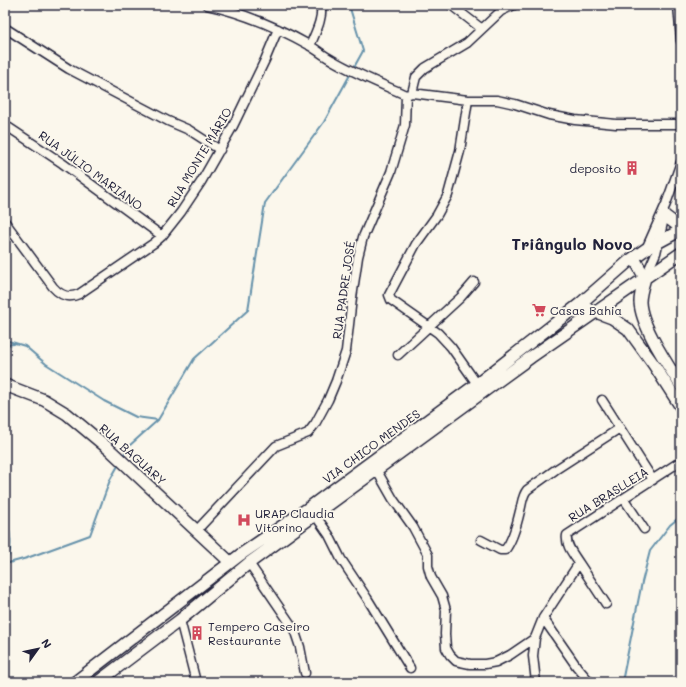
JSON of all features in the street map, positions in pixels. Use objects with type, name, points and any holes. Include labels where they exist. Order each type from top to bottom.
[{"type":"main road","points":[[665,216],[681,229]]},
{"type":"main road","name":"VIA CHICO MENDES","points":[[75,682],[230,562],[310,507],[477,384],[581,303],[604,281],[646,249],[681,229]]},
{"type":"main road","name":"VIA CHICO MENDES","points":[[98,682],[180,620],[249,563],[377,471],[525,361],[681,253]]},
{"type":"main road","points":[[634,258],[645,278],[640,297],[641,311],[660,353],[680,380]]},
{"type":"main road","points":[[581,303],[585,308],[612,318],[628,329],[654,365],[681,407]]},
{"type":"main road","name":"RUA BAGUARY","points":[[5,385],[44,400],[67,414],[109,449],[230,562]]},
{"type":"street","points":[[207,5],[241,14],[278,29],[310,46],[331,60],[377,83],[409,94],[468,100],[497,100],[561,118],[589,122],[616,124],[681,124]]},
{"type":"street","points":[[310,46],[319,25],[321,5]]},
{"type":"street","points":[[451,5],[482,29]]},
{"type":"street","name":"RUA PADRE JOSÉ","points":[[197,530],[276,446],[308,433],[315,424],[328,400],[346,351],[358,257],[363,237],[390,172],[405,125],[409,94],[416,77],[424,68],[467,43],[501,11],[514,5]]},
{"type":"street","points":[[678,5],[681,41]]},
{"type":"street","points":[[5,28],[63,66],[168,121],[189,130],[220,150]]},
{"type":"street","name":"RUA MONTE MÁRIO","points":[[5,222],[50,283],[59,293],[68,296],[74,296],[146,249],[162,236],[201,182],[220,150],[246,100],[278,29]]},
{"type":"street","points":[[468,100],[460,151],[448,195],[437,215],[416,244],[389,295],[391,300],[429,326],[451,346],[477,384]]},
{"type":"street","name":"RUA JÚLIO MARIANO","points":[[5,125],[62,163],[162,236]]},
{"type":"street","points":[[646,249],[666,204],[681,162]]},
{"type":"street","points":[[645,278],[653,262],[659,242],[666,204]]},
{"type":"street","points":[[398,354],[474,282]]},
{"type":"street","points":[[602,400],[653,480]]},
{"type":"street","points":[[480,540],[500,550],[505,550],[510,545],[526,490],[548,474],[620,428]]},
{"type":"street","name":"RUA BRASLLEIA","points":[[579,563],[568,545],[566,539],[567,535],[681,461]]},
{"type":"street","points":[[377,471],[393,499],[413,527],[428,555],[428,566],[431,577],[442,596],[446,610],[446,648],[450,655],[456,661],[470,664],[486,664],[496,662],[510,655],[535,638]]},
{"type":"street","points":[[624,499],[644,529]]},
{"type":"street","points":[[315,515],[329,535],[341,559],[410,668]]},
{"type":"street","points":[[249,563],[294,629],[300,646],[305,673]]},
{"type":"street","points":[[536,682],[533,656],[535,638],[544,618],[579,563],[606,604]]},
{"type":"street","points":[[544,618],[577,667],[590,682]]},
{"type":"street","points":[[180,620],[196,682]]},
{"type":"waterway","points":[[349,5],[363,51],[353,69]]},
{"type":"waterway","points":[[123,456],[129,446],[158,420],[194,359],[248,310],[265,203],[324,122],[351,73]]},
{"type":"waterway","points":[[5,340],[25,346],[46,364],[104,401],[136,417],[158,420]]},
{"type":"waterway","points":[[5,345],[14,344]]},
{"type":"waterway","points":[[5,564],[27,558],[90,535],[110,480],[119,464]]},
{"type":"waterway","points":[[5,515],[10,533],[10,552],[5,563]]},
{"type":"waterway","points":[[622,682],[642,582],[650,551],[670,525],[681,516]]},
{"type":"place","name":"deposito","points":[[632,168]]},
{"type":"place","name":"Casas Bahia","points":[[539,310]]},
{"type":"place","name":"URAP Claudia Vitorino","points":[[244,520]]},
{"type":"place","name":"Tempero Caseiro Restaurante","points":[[197,633]]},
{"type":"district","name":"Triângulo Novo","points":[[572,243]]}]
